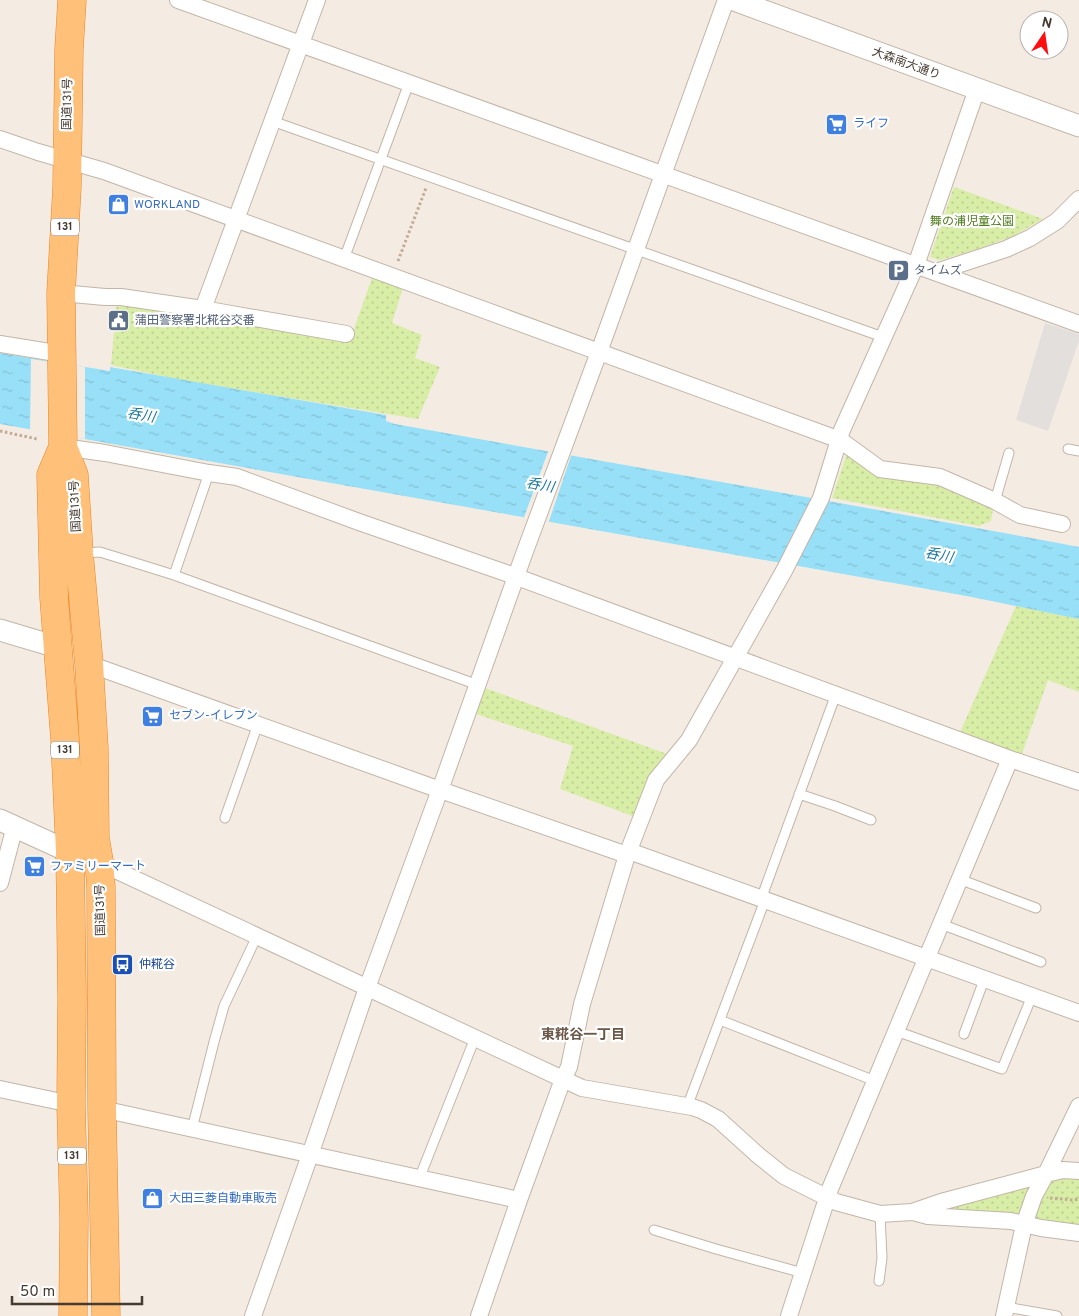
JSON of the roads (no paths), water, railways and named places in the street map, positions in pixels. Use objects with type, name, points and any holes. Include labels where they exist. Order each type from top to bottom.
[{"type":"highway","name":"国道131号","points":[[72,0],[67,187],[61,293],[62,359],[52,475],[54,598],[65,740],[70,852],[71,1104],[74,1219],[73,1316]]},
{"type":"highway","name":"国道131号","points":[[54,441],[74,475],[78,553],[89,664],[94,748],[95,838],[99,861],[101,896],[102,1109],[106,1316]]},
{"type":"street","points":[[178,0],[936,272],[1070,324]]},
{"type":"street","points":[[203,310],[317,0]]},
{"type":"street","points":[[253,1316],[367,988],[562,450],[600,352],[726,0]]},
{"type":"street","name":"大森南大通り","points":[[734,0],[1079,126]]},
{"type":"street","points":[[478,1316],[518,1200],[569,1067],[582,1004],[628,853],[656,780],[689,740],[785,568],[821,498],[842,430],[916,265],[977,89]]},
{"type":"street","points":[[0,139],[104,171],[840,440],[880,469],[940,476],[995,501],[1020,515],[1062,524]]},
{"type":"street","points":[[936,272],[1006,249],[1024,241],[1057,221],[1079,199]]},
{"type":"street","points":[[61,293],[121,297],[346,334]]},
{"type":"street","points":[[0,344],[62,359]]},
{"type":"street","points":[[54,441],[105,453],[237,477],[736,657],[1010,759],[1079,782]]},
{"type":"street","points":[[0,630],[57,647]]},
{"type":"street","points":[[89,664],[440,790],[765,900],[1079,1013]]},
{"type":"street","points":[[790,1316],[827,1198],[1010,759]]},
{"type":"street","points":[[0,883],[7,823],[70,852],[99,861],[582,1088],[701,1110],[718,1119],[784,1176],[836,1202],[880,1214],[912,1212],[941,1202],[1046,1174],[1063,1170],[1079,1171]]},
{"type":"street","points":[[0,1089],[71,1104]]},
{"type":"street","points":[[1005,1311],[1024,1224],[1034,1196],[1079,1106]]},
{"type":"street","points":[[102,1109],[518,1200]]},
{"type":"street","points":[[912,1212],[928,1216],[1011,1221],[1041,1228],[1079,1233]]},
{"type":"lane","points":[[344,259],[409,83]]},
{"type":"lane","points":[[272,121],[637,249],[883,338]]},
{"type":"lane","points":[[1068,449],[1079,451]]},
{"type":"lane","points":[[995,501],[1009,452]]},
{"type":"lane","points":[[174,575],[209,473]]},
{"type":"lane","points":[[78,553],[100,552],[174,575],[478,684]]},
{"type":"lane","points":[[687,1106],[765,900],[764,891],[836,694]]},
{"type":"lane","points":[[225,818],[258,724]]},
{"type":"lane","points":[[799,794],[871,820]]},
{"type":"lane","points":[[959,879],[1036,908]]},
{"type":"lane","points":[[940,924],[1041,962]]},
{"type":"lane","points":[[192,1129],[224,1006],[257,936]]},
{"type":"lane","points":[[964,1034],[984,980]]},
{"type":"lane","points":[[896,1031],[1002,1069],[1032,996]]},
{"type":"lane","points":[[720,1020],[875,1081]]},
{"type":"lane","points":[[419,1178],[475,1038]]},
{"type":"lane","points":[[879,1282],[882,1258],[880,1214]]},
{"type":"lane","points":[[654,1230],[716,1250],[803,1273]]},
{"type":"lane","points":[[1005,1311],[1057,1316]]},
{"type":"water","name":"呑川","points":[[0,353],[110,371],[110,367],[386,415],[386,421],[395,424],[1079,547],[1079,619],[972,597],[0,424]]},
{"type":"place","name":"ライフ","points":[[837,124]]},
{"type":"place","name":"WORKLAND","points":[[118,205]]},
{"type":"place","name":"タイムズ","points":[[898,271]]},
{"type":"place","name":"蒲田警察署北糀谷交番","points":[[119,321]]},
{"type":"place","name":"セブン-イレブン","points":[[153,716]]},
{"type":"place","name":"ファミリーマート","points":[[34,867]]},
{"type":"place","name":"仲糀谷","points":[[123,965]]},
{"type":"place","name":"大田三菱自動車販売","points":[[153,1199]]},
{"type":"district","name":"東糀谷一丁目","points":[[583,1035]]},
{"type":"park label","name":"舞の浦児童公園","points":[[972,222]]}]
